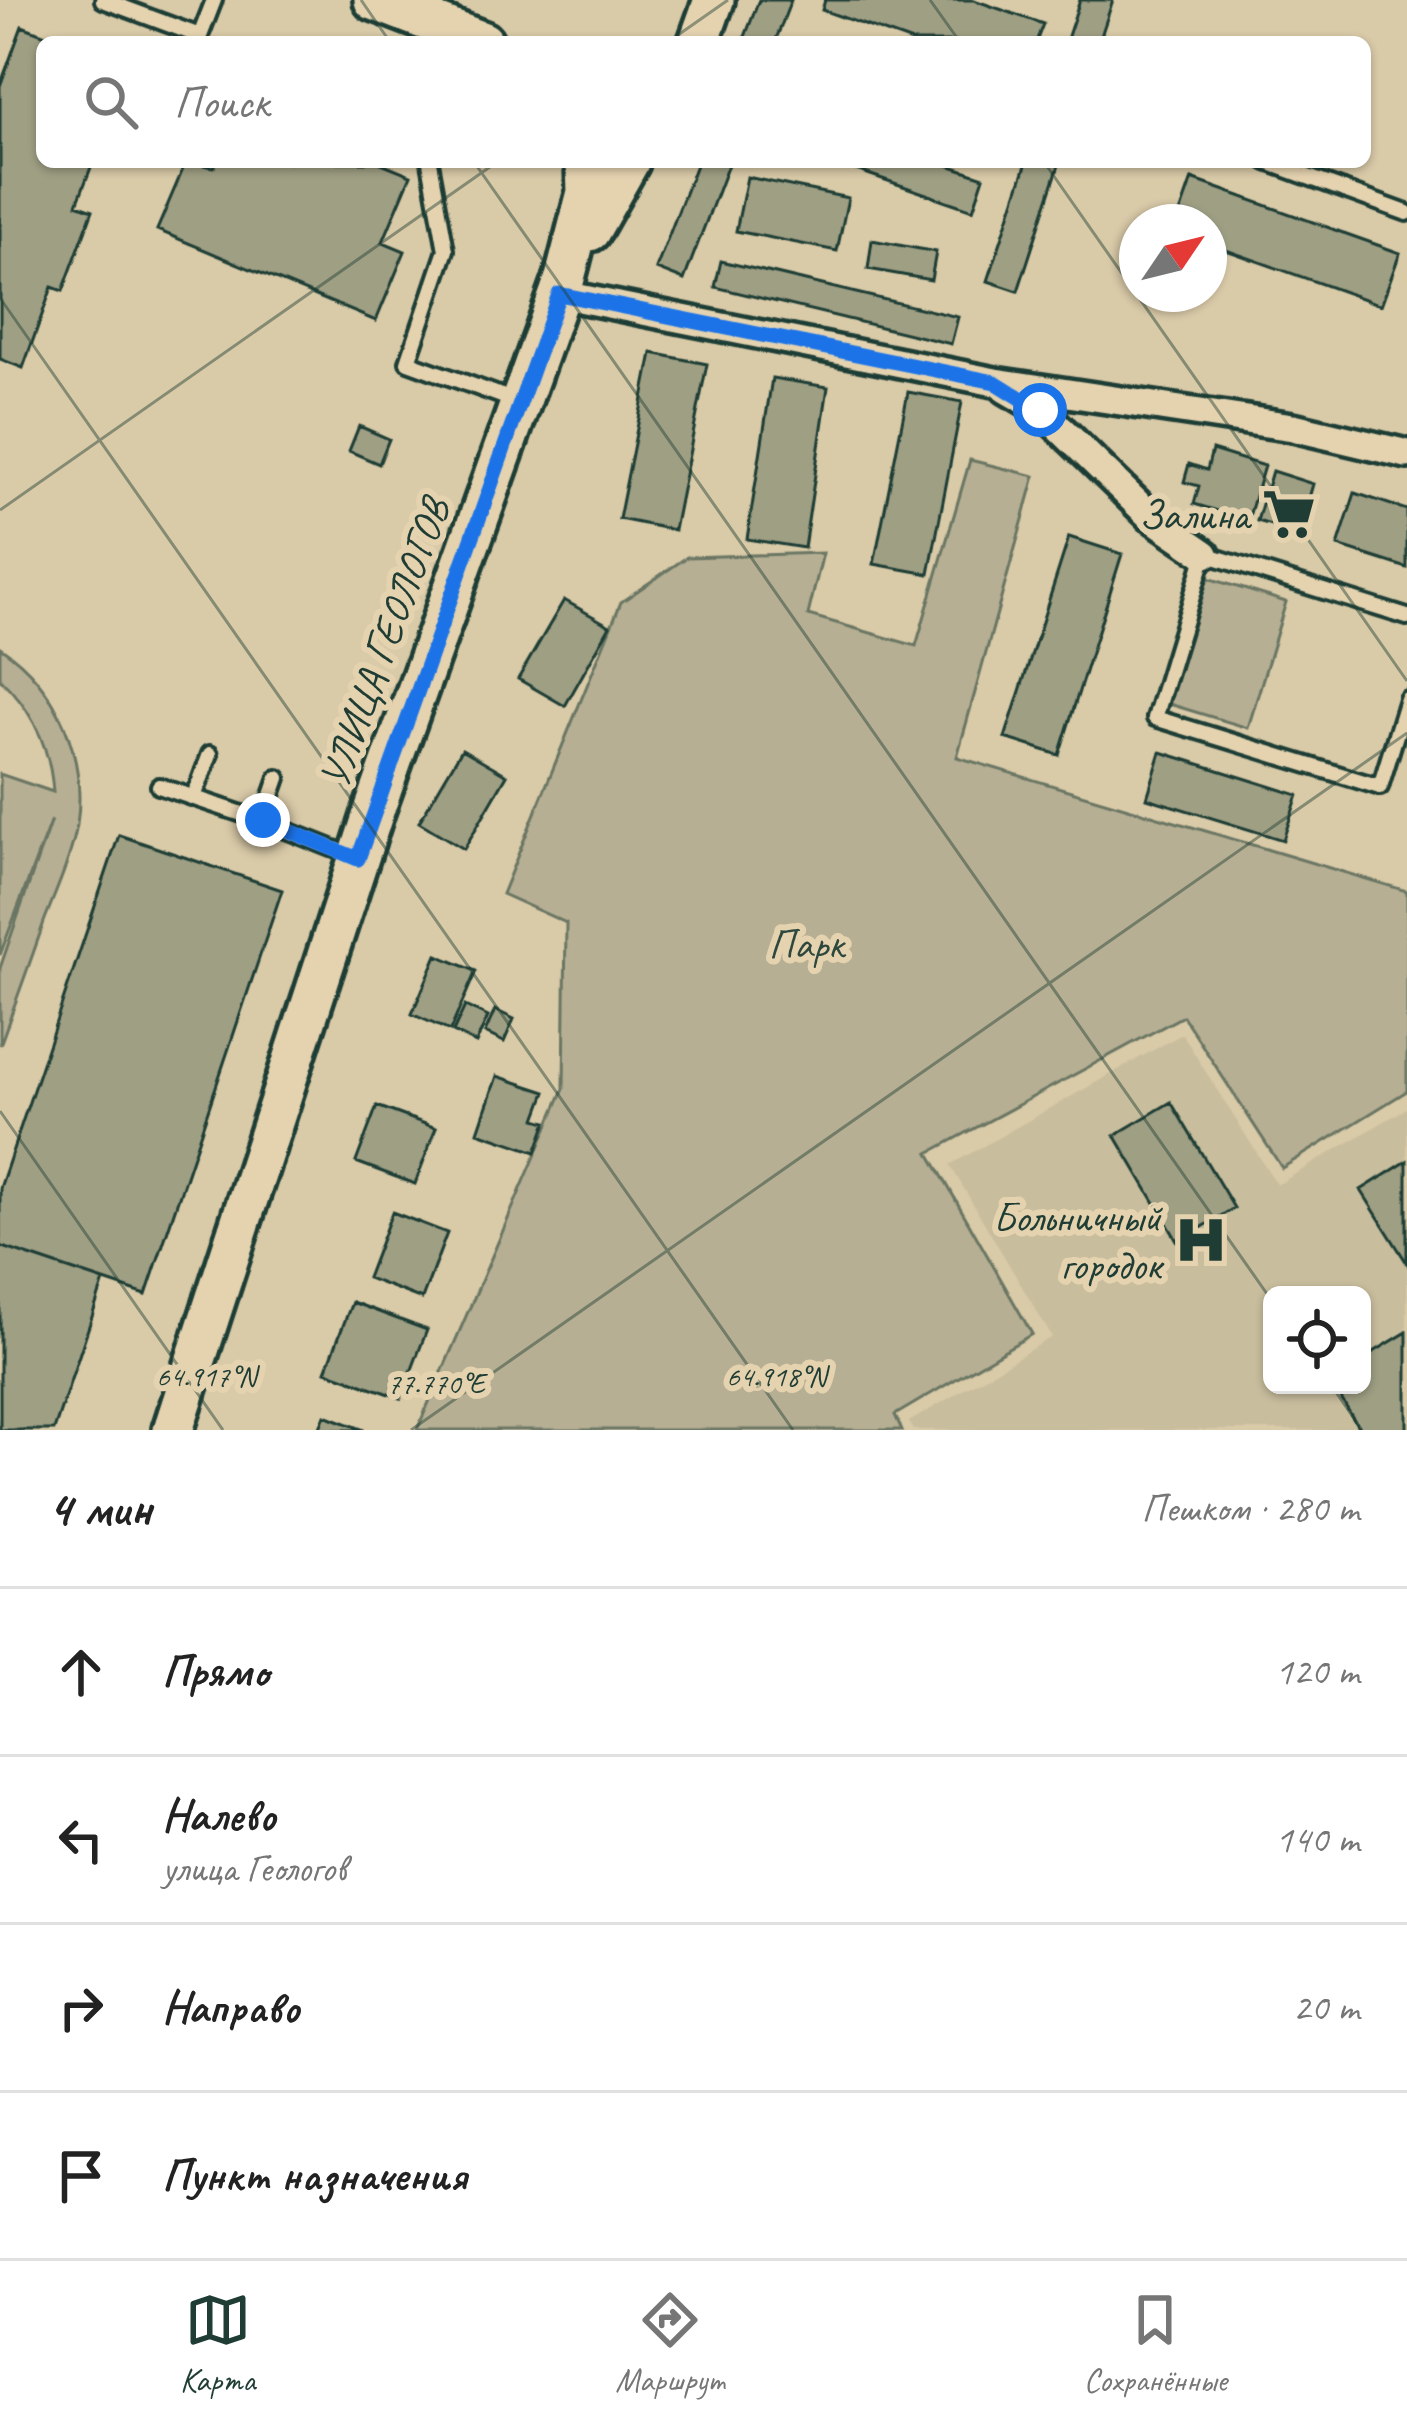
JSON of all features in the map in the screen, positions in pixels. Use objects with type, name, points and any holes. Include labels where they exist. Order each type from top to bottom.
[{"type":"street","points":[[374,0],[467,36]]},
{"type":"street","points":[[701,36],[714,0]]},
{"type":"street","name":"УЛИЦА ГЕОЛОГОВ","points":[[172,1430],[358,859],[562,286],[587,192],[586,168]]},
{"type":"street","points":[[626,168],[562,286],[995,382],[1293,427],[1407,454]]},
{"type":"street","points":[[995,382],[1040,410],[1151,517],[1205,554]]},
{"type":"lane","points":[[103,0],[200,36],[214,0]]},
{"type":"lane","points":[[431,168],[446,250],[408,362],[520,403]]},
{"type":"lane","points":[[1283,168],[1407,213]]},
{"type":"lane","points":[[1407,616],[1205,554],[1155,718],[1380,787],[1407,699]]},
{"type":"lane","points":[[194,797],[210,754]]},
{"type":"lane","points":[[263,820],[278,778]]},
{"type":"lane","points":[[159,786],[263,820],[358,859]]},
{"type":"shaded area","name":"Больничный городок","points":[[1182,1034],[1277,1185],[1407,1108],[1407,1430],[914,1430],[909,1422],[1052,1337],[950,1165]]},
{"type":"green space","name":"Парк","points":[[970,460],[1035,476],[957,757],[1407,891],[1407,1091],[1282,1168],[1183,1016],[929,1153],[1032,1334],[895,1415],[902,1430],[417,1430],[564,1089],[566,923],[502,894],[621,602],[687,557],[823,553],[808,615],[916,646]]},
{"type":"green space","points":[[1208,578],[1286,602],[1248,728],[1169,704]]},
{"type":"green space","points":[[0,647],[38,682],[64,725],[79,799],[67,862],[0,1045],[0,968],[51,820],[0,955],[0,774],[53,792],[38,730],[0,679]]},
{"type":"building","points":[[759,0],[791,0],[777,36],[745,36]]},
{"type":"building","points":[[825,0],[974,0],[1043,24],[1038,36],[895,36],[822,10]]},
{"type":"building","points":[[1080,0],[1113,0],[1101,36],[1068,36]]},
{"type":"building","points":[[22,26],[48,36],[36,36],[36,168],[91,168],[77,204],[93,210],[63,291],[52,287],[23,368],[0,359],[0,86]]},
{"type":"building","points":[[183,168],[394,168],[411,175],[383,242],[405,251],[376,321],[157,230]]},
{"type":"building","points":[[695,168],[727,168],[684,280],[656,269]]},
{"type":"building","points":[[850,168],[957,168],[984,177],[973,210]]},
{"type":"building","points":[[1025,168],[1058,168],[1018,291],[988,281]]},
{"type":"building","points":[[747,177],[848,198],[837,251],[736,231]]},
{"type":"building","points":[[1192,179],[1400,253],[1381,305],[1227,250],[1227,204],[1183,204]]},
{"type":"building","points":[[872,240],[936,252],[931,280],[868,269]]},
{"type":"building","points":[[721,261],[958,317],[951,344],[715,287]]},
{"type":"building","points":[[652,353],[707,364],[674,530],[619,519]]},
{"type":"building","points":[[772,378],[828,387],[804,548],[747,539]]},
{"type":"building","points":[[908,392],[962,402],[929,574],[874,564]]},
{"type":"building","points":[[359,426],[389,439],[379,464],[349,451]]},
{"type":"building","points":[[1212,450],[1264,466],[1248,520],[1194,504],[1199,486],[1184,482],[1189,464],[1207,470]]},
{"type":"building","points":[[1272,471],[1313,484],[1299,533],[1257,521]]},
{"type":"building","points":[[1355,493],[1407,510],[1407,568],[1338,546]]},
{"type":"building","points":[[1069,537],[1122,554],[1059,755],[1005,738]]},
{"type":"building","points":[[564,600],[610,626],[565,706],[518,679]]},
{"type":"building","points":[[462,749],[507,775],[464,849],[419,822]]},
{"type":"building","points":[[1161,752],[1298,795],[1283,840],[1147,798]]},
{"type":"building","points":[[119,835],[282,890],[146,1295],[0,1246],[0,1188]]},
{"type":"building","points":[[437,955],[476,971],[450,1031],[412,1014]]},
{"type":"building","points":[[465,1006],[488,1017],[476,1043],[453,1032]]},
{"type":"building","points":[[495,1010],[514,1019],[504,1042],[485,1033]]},
{"type":"building","points":[[497,1076],[546,1092],[536,1119],[547,1122],[536,1152],[478,1132]]},
{"type":"building","points":[[1171,1102],[1234,1208],[1178,1242],[1115,1135]]},
{"type":"building","points":[[377,1106],[436,1128],[415,1184],[356,1162]]},
{"type":"building","points":[[1407,1161],[1407,1263],[1361,1190]]},
{"type":"building","points":[[392,1212],[447,1233],[422,1299],[367,1278]]},
{"type":"building","points":[[0,1246],[104,1281],[54,1430],[0,1430]]},
{"type":"building","points":[[352,1302],[427,1330],[401,1398],[326,1371]]},
{"type":"building","points":[[1407,1332],[1407,1430],[1360,1430],[1338,1394],[1371,1394],[1371,1354]]},
{"type":"building","points":[[325,1415],[364,1430],[319,1430]]},
{"type":"place","name":"Залина","points":[[1289,514]]},
{"type":"place","name":"Больничный городок","points":[[1201,1240]]},
{"type":"route","points":[[263,820],[358,859],[559,294],[995,382],[1040,410]]}]
